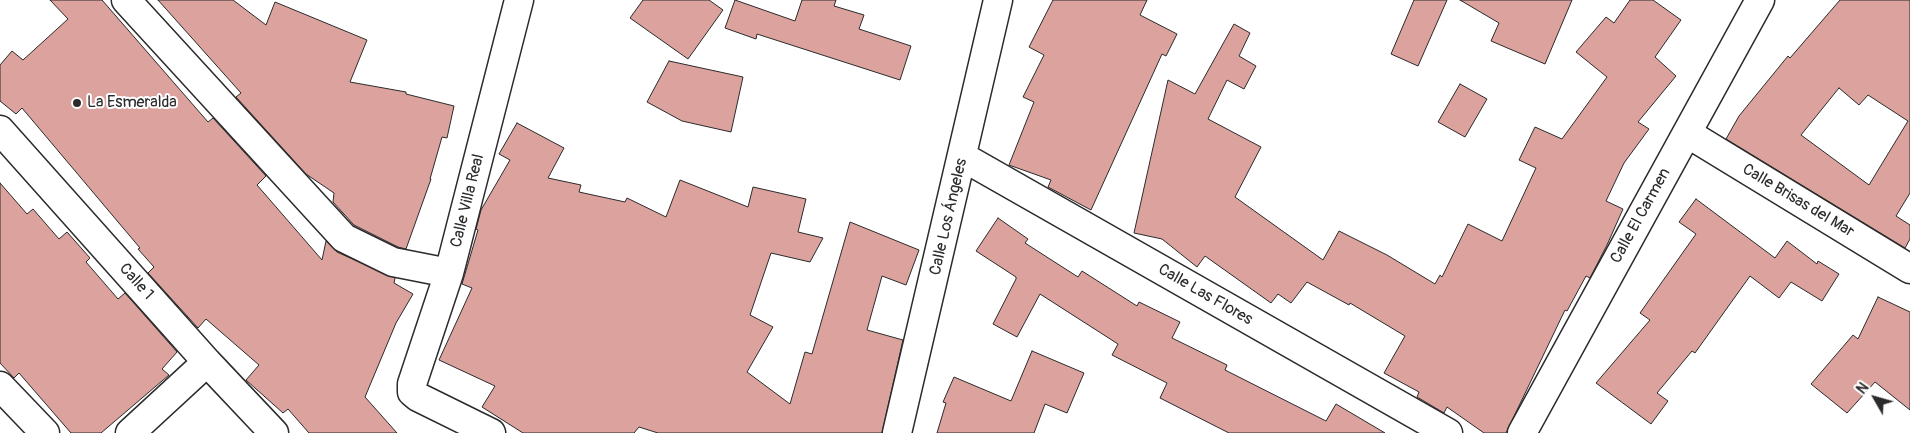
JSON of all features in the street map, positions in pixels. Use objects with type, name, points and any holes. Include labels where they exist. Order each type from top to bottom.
[{"type":"street","points":[[126,0],[344,238],[393,262],[449,273]]},
{"type":"street","name":"Calle Villa Real","points":[[491,433],[418,397],[412,392],[412,384],[449,273],[519,0]]},
{"type":"street","name":"Calle Los Ángeles","points":[[897,433],[963,157],[998,0]]},
{"type":"street","name":"Calle El Carmen","points":[[1522,433],[1759,0]]},
{"type":"street","name":"Calle 1","points":[[0,130],[206,362],[274,433]]},
{"type":"street","name":"Calle Brisas del Mar","points":[[1687,133],[1910,269]]},
{"type":"street","name":"Calle Las Flores","points":[[963,157],[1448,433]]},
{"type":"street","points":[[130,433],[206,362]]},
{"type":"street","points":[[0,386],[45,433]]},
{"type":"building","points":[[50,0],[102,0],[208,122],[213,118],[266,176],[257,185],[322,260],[326,241],[337,252],[395,278],[394,283],[413,294],[396,323],[365,397],[397,433],[309,433],[288,409],[283,413],[246,380],[259,365],[206,319],[198,328],[148,273],[154,267],[138,249],[140,248],[22,108],[16,114],[0,101],[0,65],[12,51],[23,60],[68,19]]},
{"type":"building","points":[[158,0],[233,0],[266,25],[275,2],[367,40],[350,82],[406,92],[406,94],[454,106],[447,138],[442,137],[431,179],[406,249],[398,247],[354,225],[333,202],[334,193],[306,174],[236,97],[241,93]]},
{"type":"building","points":[[643,0],[709,0],[723,10],[688,59],[630,18]]},
{"type":"building","points":[[735,0],[795,21],[802,0],[836,0],[834,6],[864,15],[859,29],[911,46],[900,80],[757,34],[756,39],[725,28]]},
{"type":"building","points":[[1053,0],[1147,0],[1140,15],[1177,34],[1166,56],[1162,54],[1091,210],[1048,187],[1051,180],[1009,165],[1034,102],[1023,97],[1044,55],[1029,47]]},
{"type":"building","points":[[1414,0],[1447,0],[1418,66],[1391,54]]},
{"type":"building","points":[[1460,0],[1572,0],[1545,64],[1491,41],[1499,23]]},
{"type":"building","points":[[1630,0],[1653,0],[1681,20],[1655,57],[1676,76],[1638,122],[1649,129],[1624,163],[1606,201],[1623,209],[1590,278],[1586,276],[1567,311],[1565,310],[1506,433],[1484,433],[1447,407],[1444,413],[1417,397],[1419,392],[1384,373],[1405,336],[1350,303],[1349,305],[1307,282],[1291,303],[1278,294],[1271,303],[1205,256],[1197,267],[1162,239],[1134,233],[1168,80],[1195,94],[1234,24],[1250,33],[1239,56],[1256,66],[1244,89],[1227,80],[1208,119],[1261,147],[1235,197],[1323,260],[1339,231],[1387,255],[1435,284],[1440,275],[1442,277],[1468,224],[1502,241],[1536,168],[1519,160],[1535,127],[1562,139],[1607,77],[1576,52],[1606,17],[1614,23]]},
{"type":"building","points":[[1840,0],[1910,0],[1910,193],[1896,216],[1910,225],[1910,239],[1905,248],[1726,139],[1739,116],[1788,56],[1790,58]],"holes":[[[1839,88],[1859,105],[1868,95],[1908,121],[1869,185],[1801,135]]]},
{"type":"building","points":[[669,61],[743,77],[731,132],[682,121],[647,102]]},
{"type":"building","points":[[1460,84],[1487,99],[1465,137],[1438,122]]},
{"type":"building","points":[[517,123],[564,148],[548,178],[581,185],[579,192],[625,202],[627,198],[666,217],[680,180],[748,207],[753,187],[806,199],[798,232],[823,238],[810,262],[771,253],[750,315],[773,327],[747,372],[790,404],[805,352],[812,354],[850,222],[919,250],[906,285],[882,276],[867,330],[903,340],[882,433],[658,433],[639,427],[634,433],[523,433],[482,407],[495,386],[439,360],[472,288],[462,284],[478,230],[476,229],[481,210],[510,160],[499,154]]},
{"type":"building","points":[[0,183],[27,214],[33,209],[59,239],[67,232],[90,258],[86,262],[118,299],[125,293],[177,352],[162,369],[169,375],[101,433],[71,433],[19,373],[14,378],[0,363]]},
{"type":"building","points":[[1696,199],[1775,258],[1787,241],[1817,264],[1818,261],[1839,274],[1822,301],[1791,282],[1779,298],[1750,276],[1695,353],[1692,351],[1657,393],[1668,401],[1651,424],[1596,383],[1650,320],[1640,313],[1696,234],[1679,222]]},
{"type":"building","points":[[998,218],[1028,239],[1025,243],[1078,277],[1082,271],[1137,306],[1139,302],[1180,322],[1172,338],[1227,365],[1225,370],[1326,421],[1336,404],[1385,433],[1229,433],[1160,398],[1167,383],[1112,355],[1118,344],[1040,294],[1017,337],[993,324],[1016,279],[1016,277],[976,251]]},
{"type":"building","points":[[1878,297],[1910,312],[1910,410],[1875,382],[1847,413],[1811,384],[1853,335],[1858,339]]},
{"type":"building","points":[[1032,351],[1084,373],[1067,413],[1045,404],[1034,433],[937,433],[946,403],[943,402],[954,377],[1011,401]]},
{"type":"place","name":"La Esmeralda","points":[[77,103]]}]
